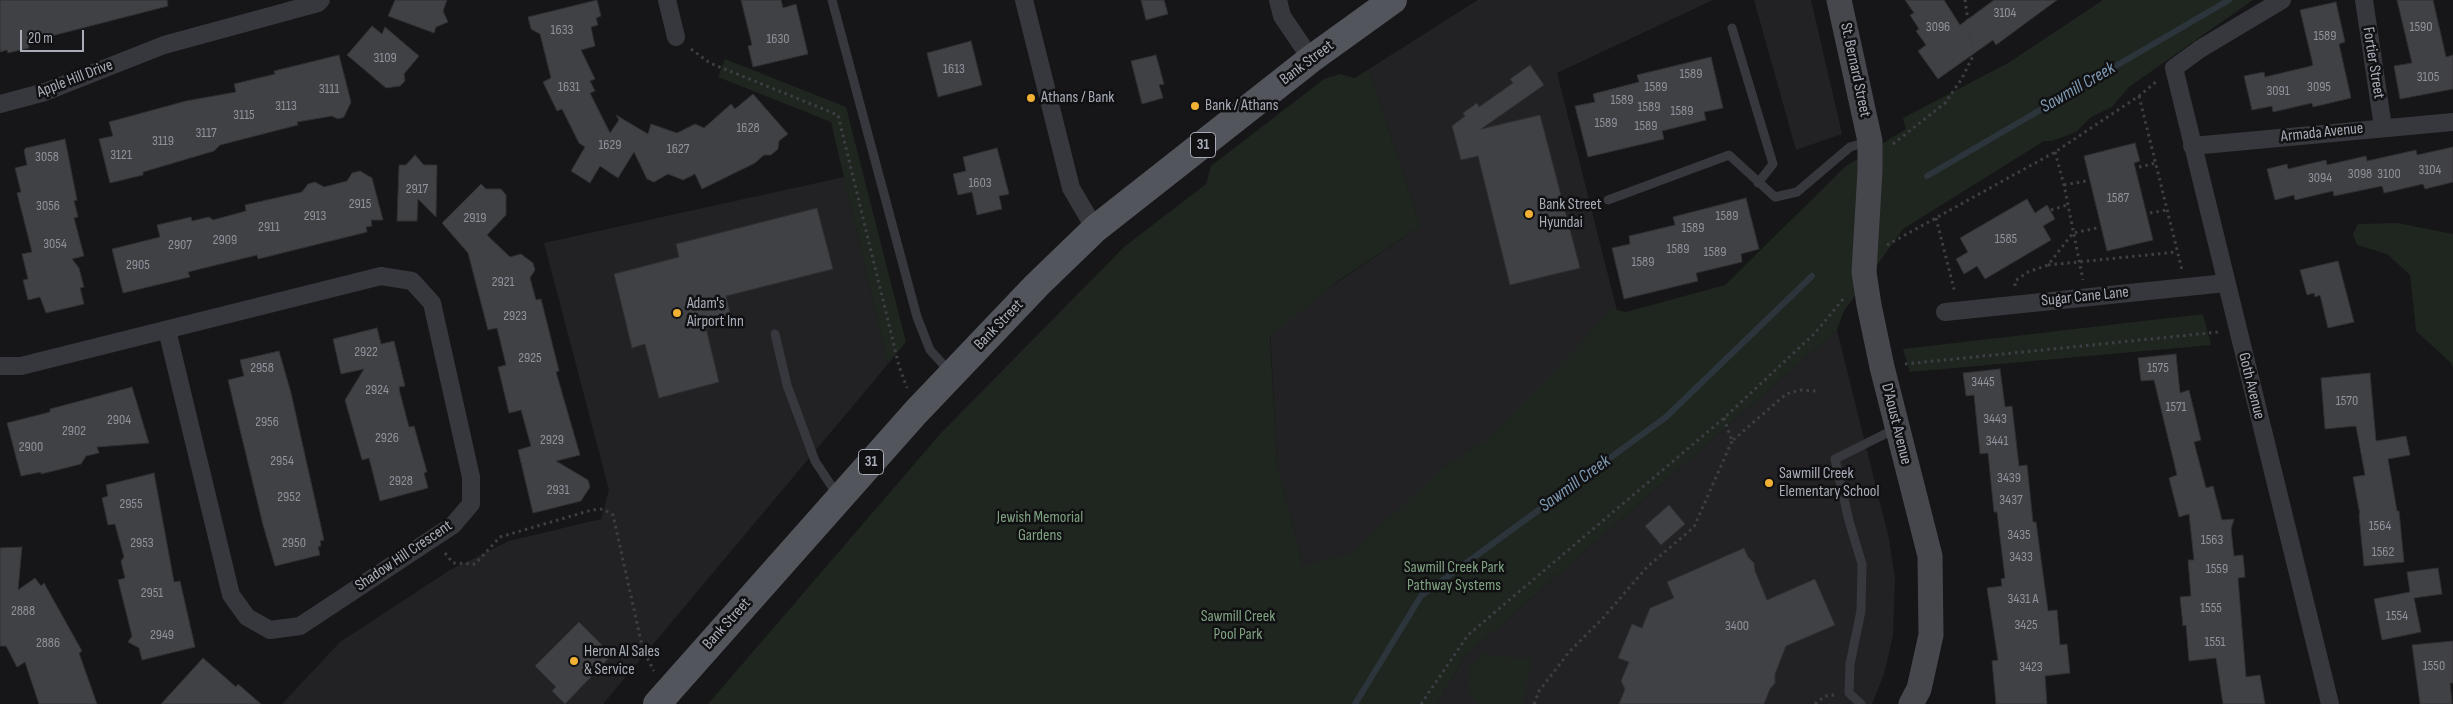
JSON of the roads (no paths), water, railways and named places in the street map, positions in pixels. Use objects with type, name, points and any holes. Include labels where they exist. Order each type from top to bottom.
[{"type":"main road","name":"Bank Street","points":[[661,699],[916,412],[1037,285],[1095,230],[1311,59],[1393,0]]},
{"type":"street","name":"Apple Hill Drive","points":[[0,104],[45,92],[164,45],[318,3],[321,0]]},
{"type":"street","points":[[666,0],[676,37]]},
{"type":"street","points":[[1024,0],[1071,188],[1095,230]]},
{"type":"street","points":[[1278,0],[1282,16],[1311,59]]},
{"type":"street","name":"St. Bernard Street","points":[[1839,0],[1881,142]]},
{"type":"street","name":"Goth Avenue","points":[[2282,0],[2200,49],[2174,68],[2330,704]]},
{"type":"street","name":"Fortier Street","points":[[2364,0],[2383,127]]},
{"type":"street","name":"Armada Avenue","points":[[2192,146],[2453,122]]},
{"type":"street","name":"D'Aoust Avenue","points":[[1881,142],[1870,172],[1864,272],[1882,367],[1930,556],[1931,635],[1919,689],[1911,704]]},
{"type":"street","name":"Shadow Hill Crescent","points":[[0,366],[21,366],[381,276],[412,281],[432,303],[471,477],[471,504],[453,525],[300,626],[270,630],[247,617],[232,595],[167,330]]},
{"type":"street","name":"Sugar Cane Lane","points":[[1952,311],[2226,283]]},
{"type":"lane","points":[[832,0],[917,317],[930,350],[952,374]]},
{"type":"lane","points":[[1732,28],[1772,164],[1758,182]]},
{"type":"lane","points":[[1608,200],[1728,156],[1775,197],[1797,192],[1850,147],[1881,142]]},
{"type":"lane","points":[[775,334],[787,385],[815,461],[839,498]]},
{"type":"lane","points":[[1861,704],[1849,693],[1850,664],[1861,610],[1862,564],[1849,521],[1835,459],[1898,428]]},
{"type":"waterway","name":"Sawmill Creek","points":[[1927,176],[2229,0]]},
{"type":"waterway","name":"Sawmill Creek","points":[[1355,704],[1421,596],[1666,417],[1812,276]]},
{"type":"place","name":"Athans / Bank","points":[[1031,98]]},
{"type":"place","name":"Bank / Athans","points":[[1195,106]]},
{"type":"place","name":"Bank Street Hyundai","points":[[1529,214]]},
{"type":"place","name":"Adam's Airport Inn","points":[[677,313]]},
{"type":"place","name":"Sawmill Creek Elementary School","points":[[1769,483]]},
{"type":"place","name":"Heron Al Sales & Service","points":[[574,661]]},
{"type":"park label","name":"Jewish Memorial Gardens","points":[[1040,527]]},
{"type":"park label","name":"Sawmill Creek Park Pathway Systems","points":[[1454,577]]},
{"type":"park label","name":"Sawmill Creek Pool Park","points":[[1238,626]]}]
